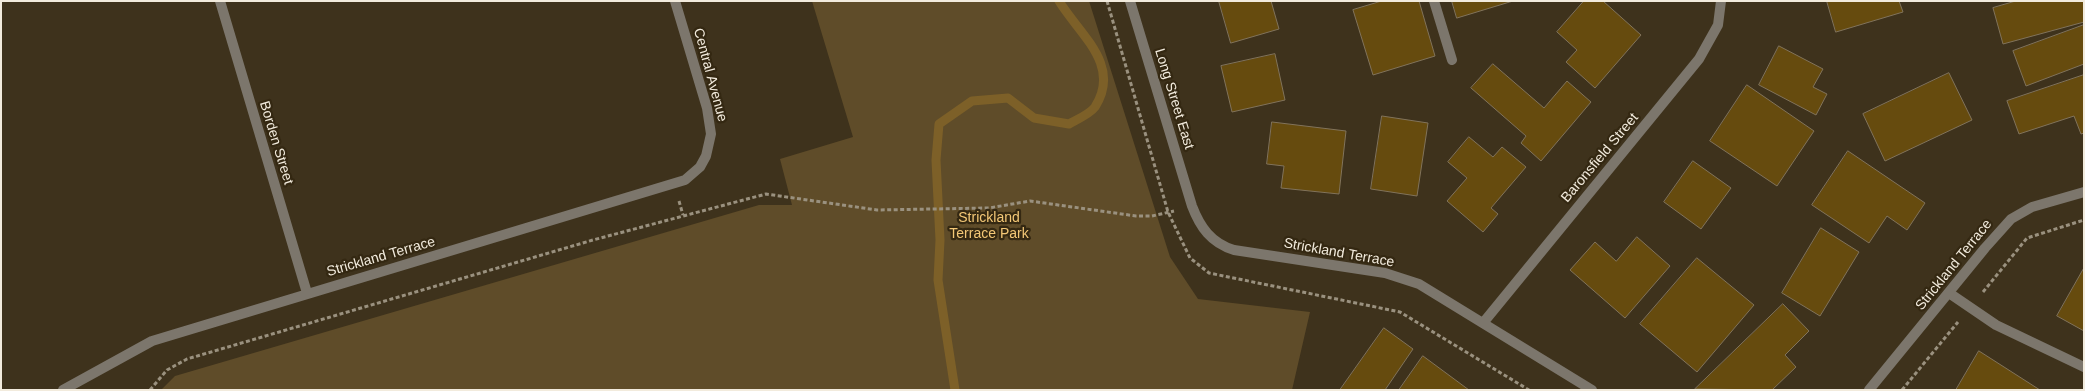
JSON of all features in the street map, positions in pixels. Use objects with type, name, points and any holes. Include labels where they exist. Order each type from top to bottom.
[{"type":"street","name":"Borden Street","points":[[220,1],[307,293]]},
{"type":"street","name":"Central Avenue","points":[[675,1],[710,121],[711,134],[706,156]]},
{"type":"street","name":"Long Street East","points":[[1130,1],[1192,206]]},
{"type":"street","points":[[1434,1],[1452,60]]},
{"type":"street","name":"Baronsfield Street","points":[[1483,323],[1700,60],[1718,25],[1721,1]]},
{"type":"street","name":"Strickland Terrace","points":[[63,390],[152,341],[307,293],[674,185],[693,174],[706,156]]},
{"type":"street","name":"Strickland Terrace","points":[[1869,390],[2011,218],[2032,207],[2084,192]]},
{"type":"street","name":"Strickland Terrace","points":[[1192,206],[1203,230],[1213,240],[1225,247],[1385,273],[1419,284],[1592,390]]},
{"type":"street","points":[[1949,293],[2003,328],[2084,368]]},
{"type":"path","points":[[150,390],[167,370],[187,359],[683,215],[766,194],[877,210],[989,208],[1030,201],[1152,216],[1179,209]]},
{"type":"green space","name":"Strickland Terrace Park","points":[[812,1],[1089,1],[1170,257],[1198,299],[1310,312],[1292,390],[161,390],[175,376],[759,205],[792,205],[780,159],[853,137]]},
{"type":"building","points":[[1219,1],[1271,1],[1279,29],[1231,43]]},
{"type":"building","points":[[1382,1],[1419,1],[1435,56],[1373,75],[1353,10]]},
{"type":"building","points":[[1452,1],[1513,1],[1457,18]]},
{"type":"building","points":[[1584,1],[1603,1],[1641,35],[1595,88],[1566,62],[1577,50],[1557,32]]},
{"type":"building","points":[[1827,1],[1899,1],[1903,12],[1836,32]]},
{"type":"building","points":[[2016,1],[2084,1],[2084,22],[2003,44],[1993,8]]},
{"type":"building","points":[[2084,25],[2084,64],[2026,86],[2013,51]]},
{"type":"building","points":[[1779,46],[1823,69],[1813,87],[1827,94],[1816,115],[1759,85]]},
{"type":"building","points":[[1275,54],[1285,100],[1232,112],[1221,66]]},
{"type":"building","points":[[1493,64],[1544,108],[1567,81],[1591,102],[1541,161],[1521,143],[1526,136],[1471,88]]},
{"type":"building","points":[[1949,73],[1972,120],[1885,161],[1863,114]]},
{"type":"building","points":[[2084,75],[2084,133],[2081,134],[2074,116],[2019,134],[2007,101]]},
{"type":"building","points":[[1747,85],[1814,131],[1777,186],[1710,141]]},
{"type":"building","points":[[1382,116],[1428,123],[1417,196],[1371,189]]},
{"type":"building","points":[[1272,122],[1346,131],[1339,194],[1281,188],[1284,166],[1267,164]]},
{"type":"building","points":[[1469,137],[1493,157],[1502,147],[1526,167],[1491,208],[1498,214],[1483,232],[1447,201],[1467,178],[1448,162]]},
{"type":"building","points":[[1848,151],[1925,203],[1907,230],[1887,216],[1869,243],[1812,205]]},
{"type":"building","points":[[1693,161],[1731,188],[1701,229],[1664,202]]},
{"type":"building","points":[[1821,228],[1859,252],[1820,316],[1782,293]]},
{"type":"building","points":[[1637,237],[1670,266],[1625,318],[1570,270],[1595,242],[1616,261]]},
{"type":"building","points":[[1697,258],[1754,305],[1697,372],[1640,324]]},
{"type":"building","points":[[2084,268],[2084,331],[2057,316]]},
{"type":"building","points":[[1783,304],[1809,331],[1785,355],[1796,367],[1772,390],[1695,389]]},
{"type":"building","points":[[1384,328],[1413,349],[1385,390],[1340,390]]},
{"type":"building","points":[[1979,351],[2040,390],[1956,390]]},
{"type":"building","points":[[1423,356],[1469,390],[1399,390]]},
{"type":"waterway","points":[[955,390],[938,280],[940,240],[936,160],[939,124],[972,101],[1008,98],[1034,118],[1069,124],[1093,110],[1102,92],[1104,77],[1101,64],[1095,51],[1059,1]]}]
